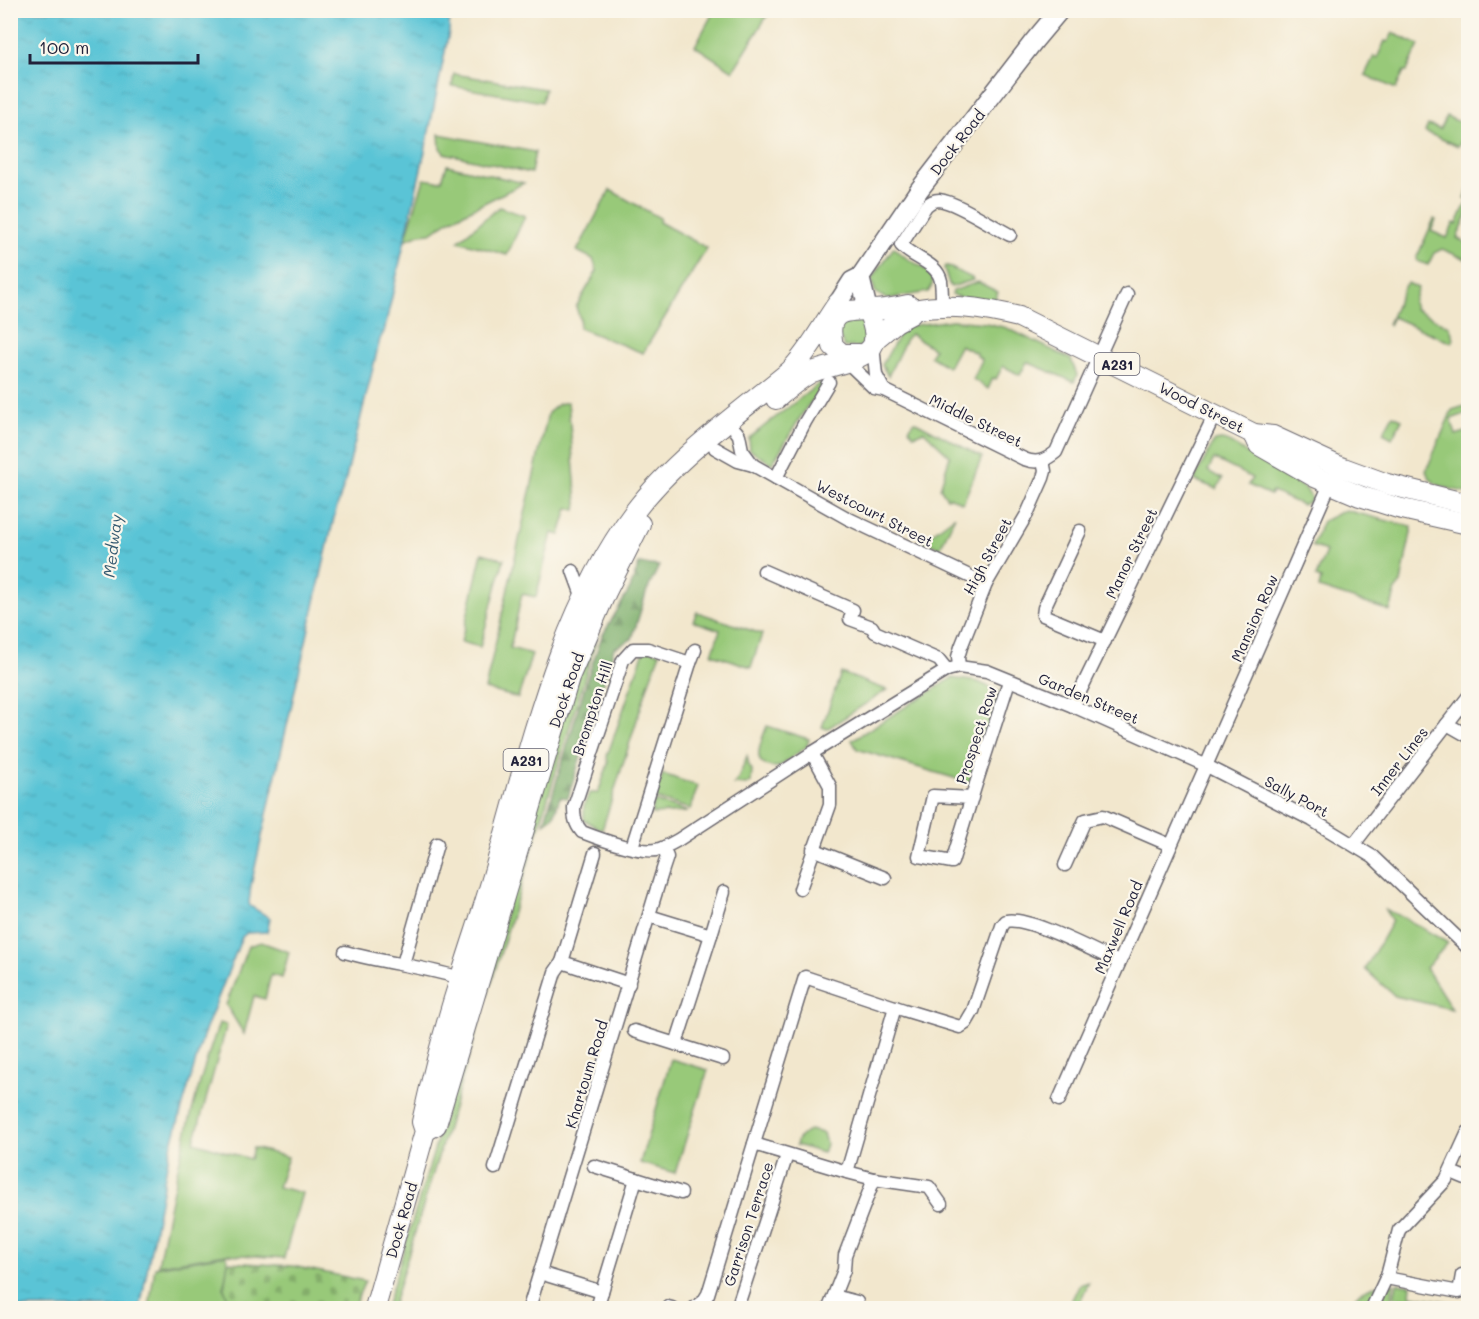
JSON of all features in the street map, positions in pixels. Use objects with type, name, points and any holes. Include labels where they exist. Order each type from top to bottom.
[{"type":"main road","name":"Wood Street","points":[[868,310],[908,305],[913,310]]},
{"type":"main road","name":"Wood Street","points":[[864,350],[896,322],[911,314],[913,310],[942,306],[979,308],[1019,317],[1254,434],[1259,445],[1334,475],[1398,508],[1468,524]]},
{"type":"main road","points":[[868,310],[864,350],[842,354],[836,351],[832,343],[831,320],[844,311],[868,310]]},
{"type":"main road","name":"Dock Road","points":[[594,597],[626,524],[653,490],[712,435],[790,370],[831,320]]},
{"type":"main road","name":"Dock Road","points":[[375,1308],[425,1131],[436,1125],[449,1050],[469,981],[495,872],[542,710],[567,636],[650,511],[670,488],[736,430],[805,376],[864,350]]},
{"type":"main road","name":"Wood Street","points":[[1334,475],[1468,504]]},
{"type":"main road","points":[[1398,508],[1403,489]]},
{"type":"street","name":"Dock Road","points":[[831,320],[852,281],[860,277],[919,190],[1034,40],[1060,10]]},
{"type":"street","points":[[942,306],[941,280],[936,270],[908,253],[901,245],[930,201],[950,203],[1010,235]]},
{"type":"street","points":[[860,277],[868,310]]},
{"type":"street","points":[[1043,461],[1056,452],[1127,294]]},
{"type":"street","points":[[864,350],[884,390]]},
{"type":"street","name":"Middle Street","points":[[864,350],[874,388],[884,390],[1024,459],[1032,462],[1043,461]]},
{"type":"street","points":[[776,478],[829,382]]},
{"type":"street","name":"Manor Street","points":[[1073,706],[1215,414]]},
{"type":"street","points":[[736,430],[742,450],[753,465]]},
{"type":"street","name":"Westcourt Street","points":[[715,448],[738,461],[753,465],[847,518],[986,584]]},
{"type":"street","name":"High Street","points":[[953,669],[986,584],[1027,514],[1044,474],[1043,461]]},
{"type":"street","name":"Mansion Row","points":[[1206,765],[1334,475]]},
{"type":"street","points":[[1080,531],[1044,608],[1043,615],[1105,641]]},
{"type":"street","points":[[663,848],[698,828],[812,753],[953,669],[939,660],[875,632],[872,627],[850,620],[853,610],[764,572]]},
{"type":"street","name":"Brompton Hill","points":[[663,848],[650,850],[632,847],[582,832],[577,827],[574,807],[623,660],[628,653],[633,649],[645,648],[690,663]]},
{"type":"street","points":[[632,847],[695,650]]},
{"type":"street","name":"Garden Street","points":[[953,669],[987,671],[1206,765]]},
{"type":"street","name":"Prospect Row","points":[[972,798],[933,796],[919,856],[952,862],[1009,681]]},
{"type":"street","name":"Inner Lines","points":[[1354,844],[1468,697]]},
{"type":"street","points":[[1447,724],[1468,736]]},
{"type":"street","points":[[800,889],[830,805],[830,786],[812,753]]},
{"type":"street","name":"Sally Port","points":[[1206,765],[1354,844],[1373,857],[1468,948]]},
{"type":"street","name":"Maxwell Road","points":[[1059,1100],[1206,765]]},
{"type":"street","points":[[1065,865],[1085,820],[1103,816],[1170,845]]},
{"type":"street","points":[[403,964],[437,844]]},
{"type":"street","name":"Khartoum Road","points":[[529,1308],[650,916],[666,860],[663,848]]},
{"type":"street","points":[[813,849],[885,878]]},
{"type":"street","points":[[495,1168],[555,972],[562,962],[595,854]]},
{"type":"street","points":[[676,1044],[724,892]]},
{"type":"street","points":[[650,916],[711,935]]},
{"type":"street","points":[[694,1308],[703,1302],[708,1294],[805,977],[960,1027],[966,1023],[973,1011],[1002,926],[1008,921],[1017,920],[1030,924],[1119,962]]},
{"type":"street","points":[[345,952],[469,981]]},
{"type":"street","points":[[562,962],[629,984]]},
{"type":"street","points":[[847,1172],[895,1007]]},
{"type":"street","points":[[634,1031],[723,1059]]},
{"type":"street","points":[[1372,1308],[1386,1278],[1400,1228],[1444,1183],[1468,1132]]},
{"type":"street","points":[[754,1144],[874,1179],[929,1187],[941,1204]]},
{"type":"street","name":"Garrison Terrace","points":[[739,1302],[787,1155]]},
{"type":"street","points":[[594,1166],[681,1193]]},
{"type":"street","points":[[1450,1172],[1468,1179]]},
{"type":"street","points":[[597,1308],[636,1179]]},
{"type":"street","points":[[829,1308],[844,1270],[845,1255],[874,1179]]},
{"type":"street","points":[[540,1273],[602,1292]]},
{"type":"street","points":[[1386,1278],[1458,1297],[1462,1275]]},
{"type":"street","points":[[834,1296],[857,1302]]},
{"type":"green space","points":[[714,11],[770,11],[733,71],[695,46]]},
{"type":"green space","points":[[1393,33],[1419,45],[1396,89],[1365,75],[1374,56],[1377,58],[1385,41],[1388,42]]},
{"type":"green space","points":[[454,74],[545,89],[542,102],[452,86]]},
{"type":"green space","points":[[1446,116],[1468,126],[1468,139],[1465,146],[1460,143],[1458,146],[1425,132],[1428,125],[1440,129]]},
{"type":"green space","points":[[439,134],[535,152],[531,173],[444,153],[440,148]]},
{"type":"green space","points":[[447,165],[524,183],[448,221],[431,233],[420,234],[405,240],[424,179],[442,180]]},
{"type":"green space","points":[[610,190],[660,218],[659,222],[707,248],[643,353],[579,328],[580,319],[576,307],[597,271],[593,259],[577,251]]},
{"type":"green space","points":[[1468,199],[1468,213],[1457,238],[1468,244],[1468,260],[1442,249],[1434,253],[1428,265],[1417,261],[1434,219],[1436,220],[1431,231],[1447,238],[1454,223],[1457,224]]},
{"type":"green space","points":[[499,207],[525,216],[507,255],[458,241]]},
{"type":"green space","points":[[894,247],[931,275],[932,286],[928,292],[886,299],[875,292],[872,279]]},
{"type":"green space","points":[[947,266],[973,280],[951,287],[944,268]]},
{"type":"green space","points":[[978,282],[998,292],[993,303],[952,294],[953,291]]},
{"type":"green space","points":[[1408,283],[1418,288],[1413,302],[1415,309],[1449,326],[1454,338],[1452,343],[1393,317],[1388,324],[1405,285]]},
{"type":"green space","points":[[842,319],[863,320],[869,334],[860,347],[844,347],[836,328]]},
{"type":"green space","points":[[952,320],[986,323],[1007,328],[1071,359],[1077,375],[1074,382],[1027,362],[1020,375],[1003,366],[996,379],[993,378],[988,389],[973,379],[982,360],[976,353],[960,345],[948,367],[930,356],[934,349],[911,334],[906,339],[888,376],[882,365],[900,333],[909,326]]},
{"type":"green space","points":[[821,382],[829,382],[806,408],[772,464],[750,450],[749,438]]},
{"type":"green space","points":[[568,402],[576,510],[568,508],[560,535],[552,533],[536,597],[522,594],[510,648],[532,654],[518,698],[485,689],[548,413],[559,404]]},
{"type":"green space","points":[[1468,405],[1468,413],[1451,419],[1456,435],[1468,431],[1468,493],[1438,485],[1426,471],[1452,410]]},
{"type":"green space","points":[[1393,415],[1402,419],[1392,438],[1383,433]]},
{"type":"green space","points":[[914,421],[982,457],[963,503],[950,497],[947,498],[940,488],[950,456],[924,431],[914,435],[909,429]]},
{"type":"green space","points":[[1215,441],[1227,441],[1306,489],[1311,498],[1310,502],[1302,505],[1272,492],[1270,495],[1248,485],[1252,478],[1214,459],[1208,471],[1222,479],[1217,489],[1194,480],[1212,445]]},
{"type":"green space","points":[[1345,510],[1412,527],[1401,583],[1396,589],[1390,611],[1319,588],[1321,579],[1316,577],[1326,551],[1312,546],[1323,521]]},
{"type":"green space","points":[[955,516],[940,548],[923,541],[923,540]]},
{"type":"green space","points":[[482,553],[504,559],[480,647],[461,642]]},
{"type":"green space","points":[[639,564],[659,566],[646,593],[632,639],[614,648],[568,798],[560,797],[554,816],[544,823],[602,636],[630,589]]},
{"type":"green space","points":[[697,612],[762,634],[751,667],[712,654],[720,630],[693,621]]},
{"type":"green space","points":[[598,634],[392,1308],[386,1308],[487,977],[570,693]]},
{"type":"green space","points":[[645,648],[660,653],[602,830],[584,820],[584,806],[589,793],[598,793],[608,764],[607,756]]},
{"type":"green space","points":[[841,673],[887,690],[827,729],[822,727]]},
{"type":"green space","points":[[952,678],[978,682],[1003,693],[974,784],[857,749],[852,740]]},
{"type":"green space","points":[[767,726],[809,739],[807,746],[779,767],[769,767],[763,764],[759,754]]},
{"type":"green space","points":[[747,756],[752,770],[751,782],[747,785],[734,784],[738,779]]},
{"type":"green space","points":[[663,774],[698,786],[690,809],[654,798]]},
{"type":"green space","points":[[654,801],[688,812],[652,814]]},
{"type":"green space","points":[[1385,910],[1403,917],[1448,943],[1426,968],[1452,1009],[1395,996],[1365,969],[1392,921]]},
{"type":"green space","points":[[261,942],[289,952],[282,978],[271,975],[265,999],[254,996],[244,1034],[226,1005],[248,946]]},
{"type":"green space","points":[[219,1023],[227,1025],[194,1142],[250,1159],[253,1148],[288,1157],[278,1187],[302,1193],[284,1258],[226,1254],[158,1265],[184,1143]]},
{"type":"green space","points":[[671,1059],[708,1070],[675,1173],[640,1163]]},
{"type":"green space","points":[[809,1130],[823,1133],[826,1144],[823,1153],[796,1145],[798,1139]]},
{"type":"green space","points":[[226,1255],[228,1262],[224,1288],[231,1308],[149,1308],[155,1267]]},
{"type":"green space","points":[[228,1262],[293,1266],[365,1281],[353,1308],[231,1308],[224,1288]]},
{"type":"green space","points":[[1089,1282],[1077,1308],[1068,1308],[1079,1285]]},
{"type":"green space","points":[[1381,1283],[1369,1308],[1345,1308],[1360,1292]]},
{"type":"green space","points":[[1394,1283],[1390,1308],[1377,1308],[1388,1285]]},
{"type":"green space","points":[[1397,1283],[1411,1285],[1410,1295],[1454,1303],[1454,1307],[1394,1297]]},
{"type":"water","name":"Medway","points":[[10,11],[450,11],[449,32],[425,151],[384,332],[380,339],[345,482],[335,513],[251,885],[250,906],[270,918],[267,932],[247,933],[242,937],[203,1036],[169,1154],[140,1308],[11,1308]]}]
